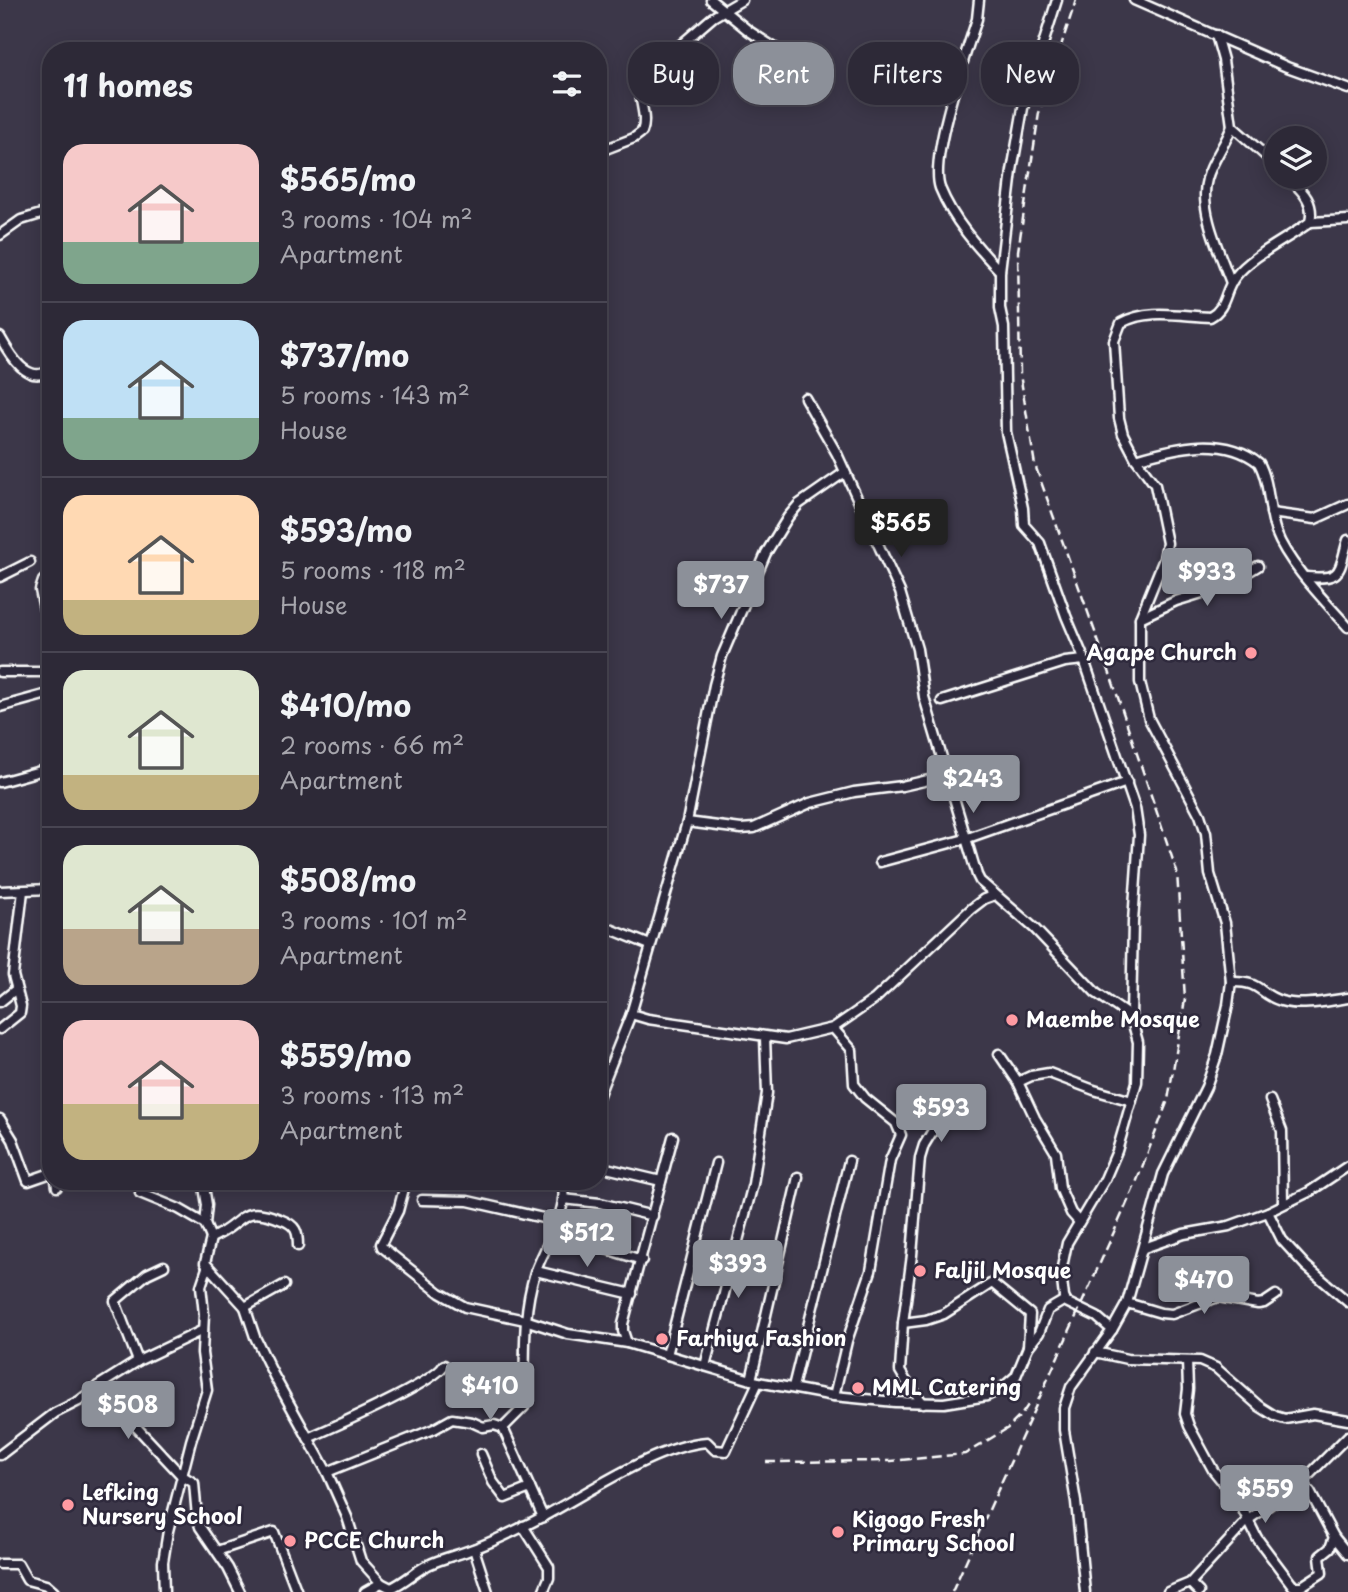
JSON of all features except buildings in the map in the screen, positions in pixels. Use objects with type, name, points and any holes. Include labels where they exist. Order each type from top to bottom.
[{"type":"street","points":[[710,0],[725,7],[770,42]]},
{"type":"street","points":[[607,149],[625,143],[642,132],[644,118],[639,91],[642,78],[725,7],[742,0]]},
{"type":"street","points":[[979,0],[977,19],[942,137],[938,178],[940,188],[962,226],[1000,271]]},
{"type":"street","points":[[1057,0],[1023,108],[1000,271],[1006,432],[1024,525],[1040,543],[1084,660],[1127,782],[1139,835],[1133,922],[1131,1017],[1138,1042],[1139,1067],[1117,1151],[1105,1179],[1067,1243],[1061,1272],[1065,1300]]},
{"type":"street","points":[[1134,0],[1287,66],[1348,89]]},
{"type":"street","points":[[1216,36],[1223,60],[1233,125],[1207,179],[1204,194],[1206,209],[1231,283]]},
{"type":"street","points":[[1233,125],[1264,154]]},
{"type":"street","points":[[1300,189],[1311,206],[1310,222]]},
{"type":"street","points":[[0,235],[21,220],[42,214]]},
{"type":"street","points":[[1085,1592],[1083,1559],[1063,1418],[1064,1408],[1071,1387],[1112,1330],[1127,1303],[1163,1174],[1206,1087],[1213,1066],[1224,1026],[1231,982],[1226,923],[1210,874],[1206,833],[1200,815],[1149,719],[1140,682],[1140,618],[1164,559],[1167,543],[1155,485],[1136,459],[1123,434],[1119,418],[1114,341],[1116,329],[1128,319],[1151,314],[1210,317],[1222,308],[1231,283],[1246,267],[1310,222],[1348,220]]},
{"type":"street","points":[[0,337],[26,372],[33,376],[42,374]]},
{"type":"street","points":[[805,398],[831,443],[900,592],[917,649],[924,696],[972,866],[980,881],[984,899]]},
{"type":"street","points":[[1136,459],[1180,447],[1202,446],[1231,449],[1259,463],[1281,544],[1348,627]]},
{"type":"street","points":[[607,1074],[631,1014],[687,822],[722,656],[766,553],[788,517],[799,504],[845,472]]},
{"type":"street","points":[[1271,513],[1315,519],[1348,504]]},
{"type":"street","points":[[1306,577],[1331,578],[1337,573],[1348,540]]},
{"type":"street","points":[[0,577],[30,562]]},
{"type":"street","points":[[1140,618],[1176,601],[1225,586],[1258,566]]},
{"type":"street","points":[[942,701],[1065,662],[1084,660]]},
{"type":"street","points":[[0,672],[42,672]]},
{"type":"street","points":[[0,707],[42,695]]},
{"type":"street","points":[[0,782],[42,770]]},
{"type":"street","points":[[687,822],[741,829],[754,828],[810,803],[854,792],[902,786],[946,776]]},
{"type":"street","points":[[880,862],[965,839],[1127,782]]},
{"type":"street","points":[[980,881],[1034,928],[1097,993],[1131,1017]]},
{"type":"street","points":[[0,891],[42,890]]},
{"type":"street","points":[[0,1029],[20,1013],[21,1006],[13,975],[23,891]]},
{"type":"street","points":[[631,1014],[786,1039],[833,1028],[874,999],[984,899],[995,895]]},
{"type":"street","points":[[607,928],[650,946]]},
{"type":"street","points":[[1231,982],[1254,984],[1276,999],[1286,1002],[1348,998]]},
{"type":"street","points":[[0,1002],[15,990]]},
{"type":"street","points":[[833,1028],[852,1050],[855,1066],[853,1079],[857,1089],[896,1123],[901,1135],[890,1160],[871,1271],[847,1341],[834,1396]]},
{"type":"street","points":[[705,1366],[753,1184],[767,1093],[765,1037]]},
{"type":"street","points":[[999,1054],[1018,1082],[1056,1153],[1060,1188],[1071,1213],[1079,1222]]},
{"type":"street","points":[[1018,1082],[1048,1073],[1132,1101]]},
{"type":"street","points":[[1270,1100],[1282,1131],[1283,1205]]},
{"type":"street","points":[[0,1118],[13,1140],[28,1181],[42,1176]]},
{"type":"street","points":[[923,1403],[901,1371],[903,1324],[920,1158],[940,1119]]},
{"type":"street","points":[[627,1343],[622,1331],[673,1137]]},
{"type":"street","points":[[793,1388],[849,1161]]},
{"type":"street","points":[[667,1355],[716,1163]]},
{"type":"street","points":[[1144,1248],[1184,1234],[1229,1226],[1268,1212],[1317,1188],[1348,1166]]},
{"type":"street","points":[[607,1168],[661,1181]]},
{"type":"street","points":[[207,1268],[245,1307],[264,1356],[327,1472],[347,1517],[361,1561],[381,1583],[391,1588],[405,1582],[425,1566],[474,1549],[543,1517],[643,1463],[688,1444],[706,1442],[715,1450],[726,1451],[733,1440],[754,1381],[798,1177]]},
{"type":"street","points":[[164,1592],[163,1562],[168,1531],[181,1475],[207,1390],[202,1353],[201,1286],[207,1268],[205,1258],[211,1238],[205,1224],[207,1205],[204,1190]]},
{"type":"street","points":[[404,1190],[382,1247],[440,1293],[465,1307],[524,1320],[568,1334],[627,1343],[754,1381],[834,1396],[935,1404],[970,1399],[1000,1390],[1016,1376],[1048,1310],[1065,1300]]},
{"type":"street","points":[[503,1428],[524,1408],[524,1320],[536,1271],[564,1199],[563,1190]]},
{"type":"street","points":[[141,1193],[179,1209],[205,1224]]},
{"type":"street","points":[[564,1199],[600,1203],[653,1216]]},
{"type":"street","points":[[422,1200],[468,1201],[556,1221]]},
{"type":"street","points":[[211,1238],[249,1214],[262,1212],[292,1224],[298,1234],[298,1246]]},
{"type":"street","points":[[1268,1212],[1282,1240],[1306,1266],[1348,1302]]},
{"type":"street","points":[[553,1233],[642,1260]]},
{"type":"street","points":[[138,1361],[115,1301],[147,1274],[164,1266]]},
{"type":"street","points":[[536,1271],[632,1294]]},
{"type":"street","points":[[903,1324],[944,1314],[992,1283],[1030,1314],[1028,1347]]},
{"type":"street","points":[[245,1307],[284,1285]]},
{"type":"street","points":[[1127,1303],[1172,1314],[1217,1297],[1258,1304],[1276,1295]]},
{"type":"street","points":[[1065,1300],[1097,1317],[1112,1330]]},
{"type":"street","points":[[0,1455],[55,1413],[79,1401],[138,1361],[203,1330]]},
{"type":"street","points":[[1096,1352],[1127,1359],[1200,1361],[1216,1368],[1259,1406],[1275,1416],[1285,1419],[1313,1414],[1348,1420]]},
{"type":"street","points":[[1187,1361],[1186,1417],[1213,1470],[1239,1502],[1291,1589],[1303,1592]]},
{"type":"street","points":[[308,1438],[354,1418],[433,1377],[444,1365]]},
{"type":"street","points":[[98,1386],[181,1475],[194,1483],[197,1517],[201,1527],[228,1567],[240,1592]]},
{"type":"street","points":[[327,1472],[434,1429],[452,1419],[483,1427],[494,1425],[503,1428],[543,1517]]},
{"type":"street","points":[[1168,1592],[1190,1583],[1248,1520],[1301,1483],[1348,1436]]},
{"type":"street","points":[[481,1454],[493,1482],[505,1498],[530,1488]]},
{"type":"street","points":[[1301,1483],[1310,1492],[1334,1537],[1348,1554]]},
{"type":"street","points":[[523,1526],[550,1567],[543,1592]]},
{"type":"street","points":[[217,1550],[274,1532],[297,1592]]},
{"type":"street","points":[[1291,1589],[1302,1587],[1322,1573],[1320,1556],[1330,1548],[1334,1537]]},
{"type":"street","points":[[474,1549],[488,1592]]},
{"type":"street","points":[[0,1564],[18,1564],[27,1580],[46,1585],[54,1592]]},
{"type":"street","points":[[365,1592],[381,1583]]},
{"type":"street","points":[[1190,1583],[1199,1592]]},
{"type":"railway","points":[[952,1592],[1136,1183],[1168,1100],[1185,999],[1177,872],[1035,465],[1020,374],[1018,251],[1039,113],[1076,0]]},
{"type":"railway","points":[[766,1462],[891,1461],[965,1454],[1008,1428],[1030,1402]]},
{"type":"place","name":"Agape Church","points":[[1251,653]]},
{"type":"place","name":"Maembe Mosque","points":[[1012,1020]]},
{"type":"place","name":"Faljil Mosque","points":[[920,1271]]},
{"type":"place","name":"Farhiya Fashion","points":[[662,1339]]},
{"type":"place","name":"MML Catering","points":[[858,1388]]},
{"type":"place","name":"Lefking Nursery School","points":[[68,1505]]},
{"type":"place","name":"Kigogo Fresh Primary School","points":[[838,1532]]},
{"type":"place","name":"PCCE Church","points":[[290,1541]]}]
